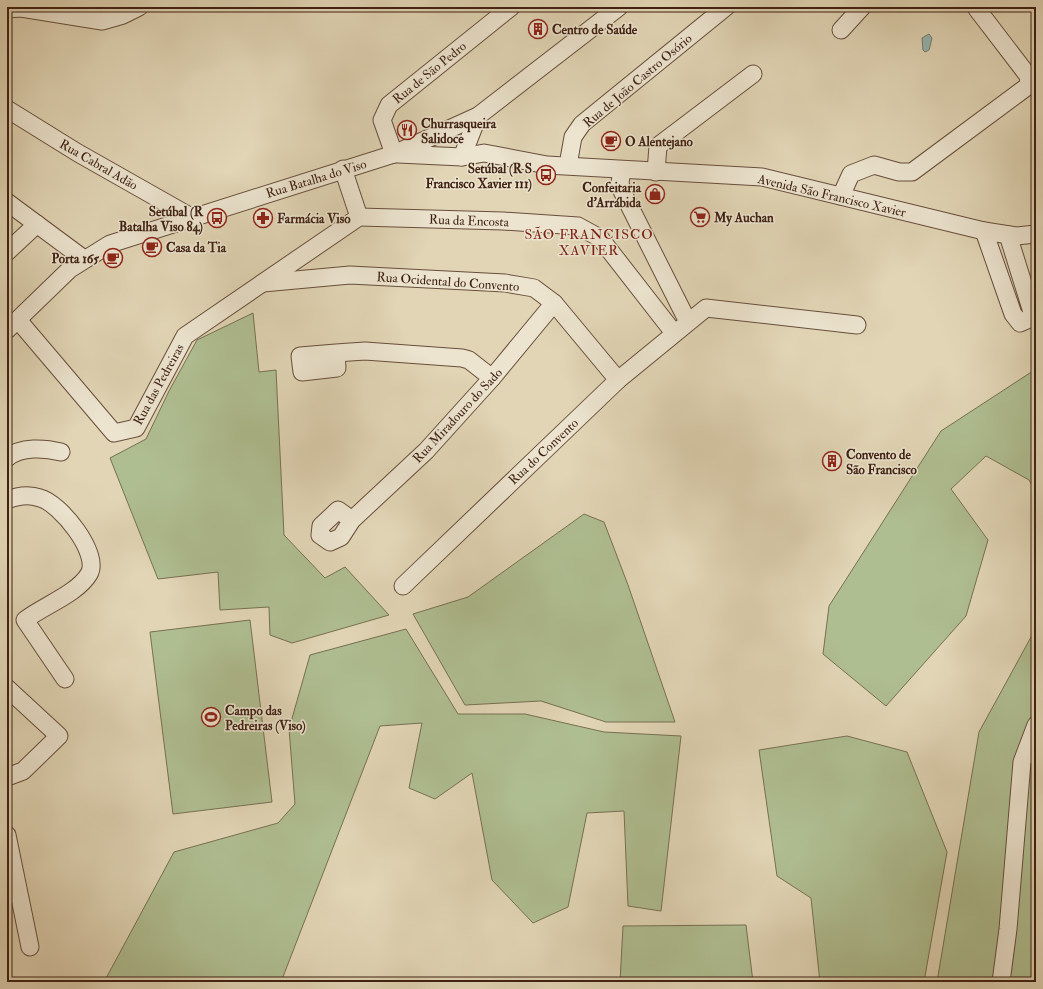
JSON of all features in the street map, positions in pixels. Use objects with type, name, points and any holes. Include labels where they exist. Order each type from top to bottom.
[{"type":"street","points":[[7,9],[21,8],[102,21],[121,11],[139,7]]},
{"type":"street","name":"Rua de São Pedro","points":[[394,154],[382,120],[389,105],[511,7]]},
{"type":"street","name":"Rua Batalha do Viso","points":[[12,325],[70,269],[110,244],[191,217],[394,154],[478,116],[618,7]]},
{"type":"street","name":"Rua de João Castro Osório","points":[[568,165],[572,137],[582,124],[726,7]]},
{"type":"street","points":[[841,30],[862,7]]},
{"type":"street","points":[[841,196],[851,174],[874,165],[899,172],[912,172],[1028,86],[1029,77],[977,9]]},
{"type":"street","points":[[656,172],[658,146],[753,74]]},
{"type":"street","name":"Rua Cabral Adão","points":[[7,109],[78,153],[191,217]]},
{"type":"street","points":[[462,157],[478,116]]},
{"type":"street","points":[[7,123],[73,161],[78,153]]},
{"type":"street","points":[[457,126],[454,146],[462,157]]},
{"type":"street","name":"Avenida São Francisco Xavier","points":[[394,154],[462,157],[480,164],[530,163],[622,170],[762,177],[984,231],[1016,236],[1036,234]]},
{"type":"street","points":[[260,283],[359,217],[344,169]]},
{"type":"street","points":[[622,170],[620,183],[622,191],[688,322]]},
{"type":"street","points":[[7,202],[84,259]]},
{"type":"street","name":"Rua da Encosta","points":[[359,217],[503,221],[578,226],[600,238],[674,333]]},
{"type":"street","points":[[7,252],[37,224]]},
{"type":"street","points":[[984,231],[1013,314],[1020,323],[1029,319],[1032,312],[1008,235]]},
{"type":"street","name":"Rua Ocidental do Convento","points":[[260,283],[350,275],[505,283],[534,288],[554,303],[618,380]]},
{"type":"street","name":"Rua das Pedreiras","points":[[12,325],[114,433],[136,428],[185,336],[260,283]]},
{"type":"street","name":"Rua Miradouro do Sado","points":[[352,520],[426,451],[492,378],[554,303]]},
{"type":"street","name":"Rua do Convento","points":[[403,586],[618,380],[706,308],[857,325]]},
{"type":"street","points":[[336,353],[365,351],[462,358],[469,360],[492,378]]},
{"type":"street","points":[[7,458],[11,454],[28,450],[48,449],[61,452]]},
{"type":"street","points":[[7,500],[17,496],[40,497],[55,505],[72,524],[88,550],[93,562],[89,574],[78,587],[24,620],[65,679]]},
{"type":"street","points":[[7,688],[59,736],[23,771],[7,777]]},
{"type":"street","points":[[1001,982],[1008,929],[1022,762],[1036,725]]},
{"type":"street","points":[[7,835],[30,948]]},
{"type":"green space","points":[[253,313],[259,372],[276,370],[284,535],[325,578],[345,567],[389,615],[292,643],[270,635],[269,607],[220,610],[218,572],[158,579],[110,458],[146,439],[169,391],[197,340]]},
{"type":"green space","points":[[1036,369],[1036,493],[1029,480],[986,456],[951,489],[988,540],[966,616],[886,706],[823,654],[829,606],[941,431]]},
{"type":"green space","points":[[584,514],[604,522],[628,585],[675,722],[606,722],[541,701],[465,705],[413,614],[468,597]]},
{"type":"green space","name":"Campo das Pedreiras (Viso)","points":[[250,620],[272,802],[173,814],[150,632]]},
{"type":"green space","points":[[1036,628],[1036,982],[937,982],[979,732]]},
{"type":"green space","points":[[406,629],[458,714],[525,714],[604,732],[681,736],[661,911],[628,906],[624,811],[587,813],[568,907],[533,923],[492,880],[472,773],[435,799],[409,788],[422,723],[380,726],[281,982],[104,982],[174,852],[278,823],[295,804],[289,729],[310,655]]},
{"type":"green space","points":[[847,736],[907,752],[947,852],[924,982],[820,982],[811,898],[777,876],[759,750]]},
{"type":"green space","points":[[746,925],[753,982],[620,982],[623,926]]},
{"type":"water","points":[[929,34],[932,38],[929,50],[925,52],[923,50],[922,38]]},
{"type":"place","name":"Centro de Saúde","points":[[538,29]]},
{"type":"place","name":"Churrasqueira Salidoce","points":[[407,130]]},
{"type":"place","name":"O Alentejano","points":[[611,141]]},
{"type":"place","name":"Setúbal (R S Francisco Xavier 111)","points":[[546,175]]},
{"type":"place","name":"Confeitaria d'Arrábida","points":[[655,194]]},
{"type":"place","name":"My Auchan","points":[[700,217]]},
{"type":"place","name":"Setúbal (R Batalha Viso 84)","points":[[217,218]]},
{"type":"place","name":"Farmácia Viso","points":[[263,218]]},
{"type":"place","name":"Casa da Tia","points":[[152,247]]},
{"type":"place","name":"Porta 165","points":[[113,258]]},
{"type":"place","name":"Convento de São Francisco","points":[[832,461]]},
{"type":"place","name":"Campo das Pedreiras (Viso)","points":[[211,717]]},
{"type":"district","name":"SÃO FRANCISCO XAVIER","points":[[589,242]]}]
